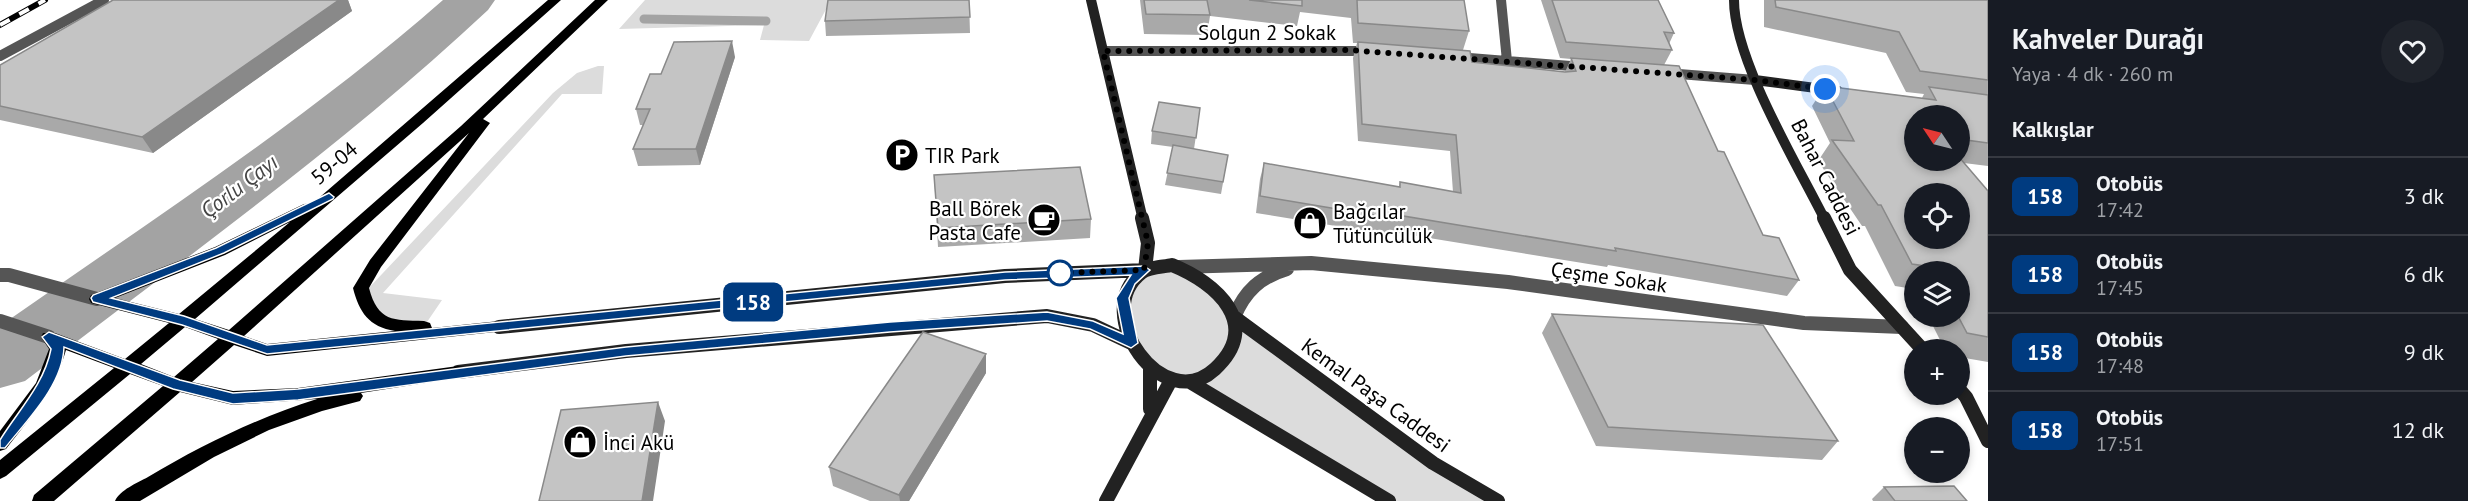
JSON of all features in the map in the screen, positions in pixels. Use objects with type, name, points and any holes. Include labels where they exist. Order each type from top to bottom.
[{"type":"main road","name":"59-04","points":[[0,471],[184,321],[555,0]]},
{"type":"main road","points":[[41,501],[234,337],[503,96],[602,0]]},
{"type":"main road","points":[[1091,0],[1148,243],[1144,270],[1130,282],[1123,298],[1131,343],[1159,376],[1190,382],[1206,377],[1226,360],[1236,333],[1234,317],[1224,298],[1211,284],[1176,266],[1148,243]]},
{"type":"main road","name":"Bahar Caddesi","points":[[1734,0],[1734,17],[1755,80],[1850,270],[1913,339]]},
{"type":"main road","points":[[1755,80],[1848,92]]},
{"type":"main road","points":[[499,327],[411,327],[384,323],[365,310],[361,288],[375,264],[503,96]]},
{"type":"main road","points":[[97,298],[220,250],[329,197]]},
{"type":"main road","points":[[97,298],[184,321],[267,350],[1005,276],[1144,270],[1176,266]]},
{"type":"main road","points":[[49,337],[126,368],[178,385],[233,399],[298,395],[458,372],[638,350],[890,327],[1047,316],[1093,325],[1131,343]]},
{"type":"main road","name":"Kemal Paşa Caddesi","points":[[1234,317],[1433,463],[1498,501]]},
{"type":"main road","points":[[0,444],[43,388],[54,367],[58,348],[49,337]]},
{"type":"main road","points":[[1150,368],[1150,413]]},
{"type":"main road","points":[[124,501],[185,463],[253,427],[320,404],[458,372]]},
{"type":"main road","points":[[1106,501],[1116,488],[1150,413],[1171,380]]},
{"type":"main road","points":[[1190,382],[1289,439],[1389,501]]},
{"type":"main road","points":[[1970,405],[1988,441]]},
{"type":"street","points":[[0,56],[104,0]]},
{"type":"street","points":[[1501,0],[1508,61]]},
{"type":"street","name":"Solgun 2 Sokak","points":[[1103,51],[1348,50],[1382,52]]},
{"type":"street","points":[[1450,57],[1590,67]]},
{"type":"street","points":[[1660,73],[1755,80]]},
{"type":"street","points":[[1176,266],[1311,263]]},
{"type":"street","points":[[1234,317],[1246,292],[1259,279],[1270,273],[1311,263]]},
{"type":"street","name":"Çeşme Sokak","points":[[1311,263],[1508,282],[1804,323],[1902,327]]},
{"type":"street","points":[[4,275],[97,298]]},
{"type":"street","points":[[0,321],[49,337]]},
{"type":"shaded area","points":[[645,0],[831,0],[809,41],[760,40],[764,25],[619,29]]},
{"type":"shaded area","points":[[604,66],[602,94],[562,94],[383,293],[442,300],[427,322],[424,324],[384,322],[365,292],[553,93],[577,73]]},
{"type":"shaded area","points":[[1154,267],[1194,275],[1235,326],[1498,501],[1389,501],[1176,380],[1135,348],[1126,290]]},
{"type":"building","points":[[113,0],[339,0],[142,137],[0,106],[0,65]]},
{"type":"building","points":[[828,0],[969,0],[970,17],[825,21]]},
{"type":"building","points":[[1144,0],[1207,0],[1210,15],[1146,14]]},
{"type":"building","points":[[1249,0],[1302,0],[1302,6]]},
{"type":"building","points":[[1357,0],[1464,0],[1469,31],[1358,23]]},
{"type":"building","points":[[1552,0],[1658,0],[1674,33],[1664,32],[1672,50],[1566,42]]},
{"type":"building","points":[[1775,0],[1988,0],[1988,80],[1920,71],[1899,32],[1776,7]]},
{"type":"building","points":[[732,41],[696,149],[633,149],[650,109],[636,109],[650,74],[661,74],[674,42]]},
{"type":"building","points":[[1358,42],[1470,51],[1472,62],[1565,72],[1576,71],[1571,58],[1679,66],[1718,151],[1724,152],[1763,235],[1779,238],[1799,280],[1615,248],[1616,251],[1391,214],[1391,218],[1260,196],[1264,163],[1400,187],[1400,182],[1461,193],[1456,135],[1362,124]]},
{"type":"building","points":[[1825,86],[1936,100],[1929,87],[1988,95],[1988,143],[1970,141],[1970,105],[1904,105],[1904,171],[1970,170],[1988,191],[1988,337],[1967,333],[1964,327],[1970,327],[1970,261],[1910,261],[1904,249],[1970,249],[1970,183],[1904,183],[1904,249],[1881,205],[1878,205],[1832,140],[1854,141]]},
{"type":"building","points":[[1159,102],[1200,108],[1196,138],[1152,131]]},
{"type":"building","points":[[1173,145],[1228,155],[1223,182],[1167,173]]},
{"type":"building","points":[[1080,167],[1091,219],[938,228],[934,175]]},
{"type":"building","points":[[1552,314],[1763,325],[1838,441],[1608,427]]},
{"type":"building","points":[[923,332],[986,354],[899,495],[829,467]]},
{"type":"building","points":[[658,402],[642,501],[539,501],[561,410]]},
{"type":"building","points":[[1954,486],[1967,501],[1895,501],[1884,487]]},
{"type":"waterway","name":"Çorlu Çayı","points":[[0,362],[235,190],[408,57],[471,0]]},
{"type":"waterway","points":[[644,19],[766,21]]},
{"type":"railway","points":[[0,25],[45,0]]},
{"type":"bus line","name":"158","points":[[0,444],[43,388],[54,367],[58,348],[49,337],[126,368],[178,385],[233,399],[298,395],[626,351],[890,327],[1047,316],[1077,320],[1093,325],[1131,343],[1123,298],[1130,282],[1144,270],[1005,276],[267,350],[184,321],[133,310],[97,298],[147,281],[220,250],[329,197]]},
{"type":"place","name":"TIR Park","points":[[902,155]]},
{"type":"place","name":"Ball Börek Pasta Cafe","points":[[1044,220]]},
{"type":"place","name":"Bağcılar Tütüncülük","points":[[1310,223]]},
{"type":"place","name":"İnci Akü","points":[[580,442]]},
{"type":"route","points":[[1060,273],[1144,270],[1147,258],[1148,243],[1103,51],[1348,50],[1755,80],[1825,89]]}]
